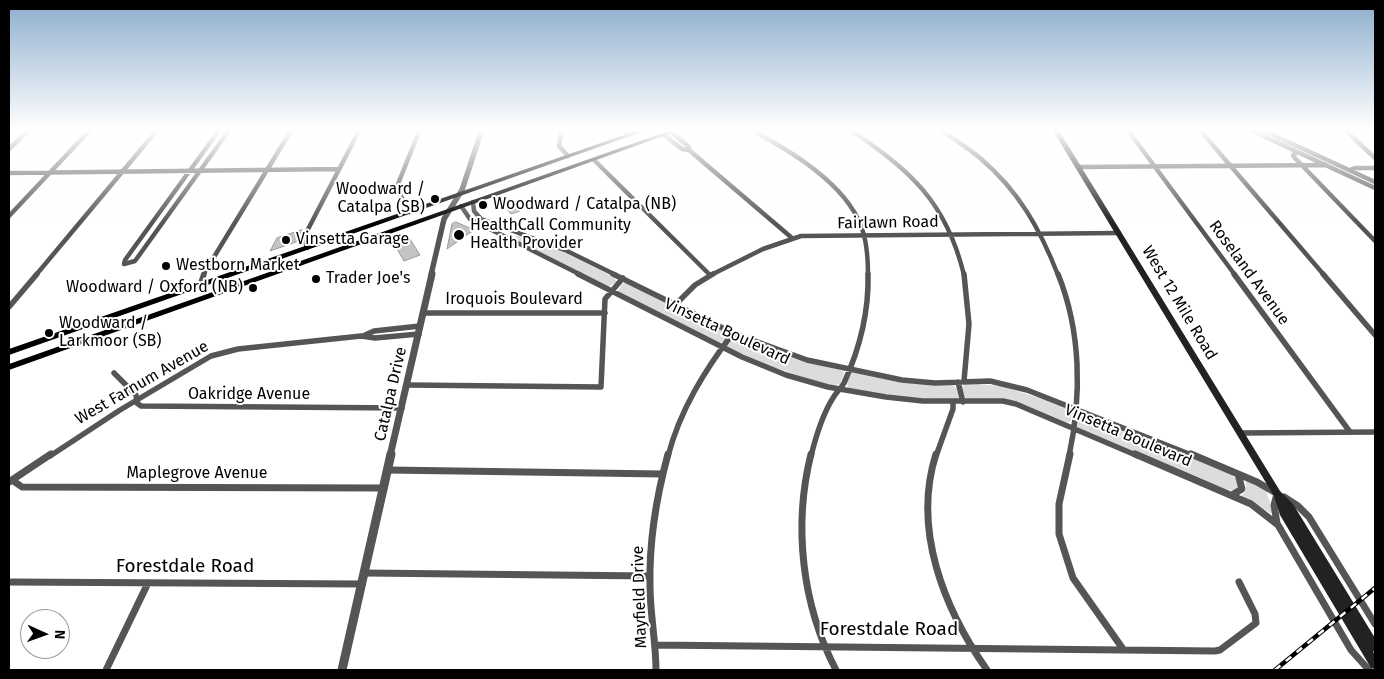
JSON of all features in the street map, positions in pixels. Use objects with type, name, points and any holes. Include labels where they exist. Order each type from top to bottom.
[{"type":"main road","points":[[9,352],[555,161]]},
{"type":"main road","points":[[507,190],[525,180],[575,161]]},
{"type":"main road","points":[[12,366],[592,161]]},
{"type":"main road","name":"West 12 Mile Road","points":[[1074,161],[1277,494],[1283,512],[1375,664]]},
{"type":"main road","points":[[340,250],[334,248],[335,243],[400,219],[410,212]]},
{"type":"main road","points":[[221,292],[235,282],[307,257],[311,252],[307,248]]},
{"type":"main road","points":[[164,312],[158,310],[160,304],[232,279],[247,268]]},
{"type":"main road","points":[[12,366],[39,352],[116,325],[122,318],[116,314]]},
{"type":"main road","points":[[9,357],[73,335],[102,319]]},
{"type":"main road","name":"West 12 Mile Road","points":[[1277,494],[1290,507],[1375,647]]},
{"type":"street","points":[[9,216],[61,161]]},
{"type":"street","points":[[9,307],[131,161]]},
{"type":"street","points":[[197,161],[125,260],[124,264],[135,261],[207,161]]},
{"type":"street","points":[[200,285],[204,273],[273,161]]},
{"type":"street","points":[[307,248],[304,237],[343,161]]},
{"type":"street","points":[[407,161],[398,184],[399,193],[410,212]]},
{"type":"street","name":"Catalpa Drive","points":[[342,670],[444,219],[464,185],[472,161]]},
{"type":"street","points":[[595,161],[710,275]]},
{"type":"street","points":[[701,161],[792,238]]},
{"type":"street","points":[[798,161],[836,190],[857,217],[867,257],[869,292],[862,331],[840,389],[834,396],[815,439],[806,473],[802,510],[802,543],[806,578],[824,646],[836,670]]},
{"type":"street","points":[[895,161],[923,186],[939,208],[952,235],[964,278],[968,301],[969,342],[961,381],[963,402]]},
{"type":"street","points":[[982,161],[1003,180],[1026,209],[1041,234],[1062,282],[1072,320],[1077,357],[1078,408],[1058,509],[1059,534],[1073,578],[1123,649]]},
{"type":"street","name":"Roseland Avenue","points":[[1150,161],[1350,432]]},
{"type":"street","points":[[1227,161],[1375,335]]},
{"type":"street","points":[[1298,161],[1375,241]]},
{"type":"street","points":[[1316,161],[1375,188]]},
{"type":"street","points":[[1330,161],[1375,182]]},
{"type":"street","points":[[1078,167],[1329,167],[1337,164]]},
{"type":"street","points":[[1350,170],[1355,168],[1375,168]]},
{"type":"street","points":[[9,174],[339,169]]},
{"type":"street","name":"Vinsetta Boulevard","points":[[473,202],[474,211],[481,219],[567,251],[733,333],[793,356],[902,380],[935,383],[990,381],[1014,386],[1078,408],[1237,473],[1293,503],[1309,517],[1375,624]]},
{"type":"street","name":"Vinsetta Boulevard","points":[[461,206],[470,219],[748,360],[786,375],[828,387],[909,400],[1010,403],[1073,427],[1259,508],[1278,525],[1351,650],[1369,670]]},
{"type":"street","points":[[507,238],[515,231]]},
{"type":"street","name":"Fairlawn Road","points":[[676,304],[710,275],[792,238],[801,236],[1119,233]]},
{"type":"street","points":[[407,385],[601,386],[605,299],[623,278]]},
{"type":"street","name":"Iroquois Boulevard","points":[[423,313],[605,313]]},
{"type":"street","name":"West Farnum Avenue","points":[[10,481],[197,363],[224,352],[361,336],[375,338],[419,330]]},
{"type":"street","name":"Mayfield Drive","points":[[656,670],[651,616],[650,576],[654,522],[662,474],[673,436],[684,411],[703,374],[733,333]]},
{"type":"street","points":[[114,373],[136,395],[136,400]]},
{"type":"street","name":"Oakridge Avenue","points":[[136,400],[141,406],[152,408],[402,408]]},
{"type":"street","points":[[953,402],[954,409],[933,466],[928,501],[930,536],[939,576],[955,616],[971,647],[987,670]]},
{"type":"street","points":[[1240,433],[1375,432]]},
{"type":"street","points":[[388,470],[662,474]]},
{"type":"street","points":[[1232,495],[1242,489],[1237,473]]},
{"type":"street","name":"Maplegrove Avenue","points":[[10,481],[22,487],[384,488]]},
{"type":"street","name":"Vinsetta Boulevard","points":[[1277,494],[1274,505],[1278,525]]},
{"type":"street","points":[[364,573],[650,576]]},
{"type":"street","name":"Forestdale Road","points":[[9,582],[362,584]]},
{"type":"street","name":"Forestdale Road","points":[[655,645],[1220,650],[1254,624],[1257,619],[1239,582]]},
{"type":"street","points":[[106,670],[148,583]]},
{"type":"shaded area","points":[[519,235],[565,253],[614,277],[617,282],[608,287],[513,238]]},
{"type":"shaded area","points":[[626,283],[728,333],[728,335],[724,341],[718,343],[618,291],[622,284]]},
{"type":"shaded area","points":[[736,337],[784,356],[843,371],[840,384],[832,386],[805,378],[727,347],[732,338]]},
{"type":"shaded area","points":[[852,372],[897,381],[953,385],[957,389],[959,399],[903,397],[848,388],[847,381]]},
{"type":"shaded area","points":[[966,383],[1001,386],[1068,407],[1074,412],[1070,422],[1066,422],[1026,405],[968,399],[965,397],[962,387]]},
{"type":"shaded area","points":[[1081,413],[1228,472],[1236,479],[1239,486],[1234,491],[1224,489],[1079,428],[1075,424]]},
{"type":"shaded area","points":[[1246,480],[1266,490],[1274,515],[1242,496],[1246,490]]},
{"type":"building","points":[[510,199],[520,211],[511,214],[501,202]]},
{"type":"building","name":"HealthCall Community Health Provider","points":[[456,222],[474,230],[447,249],[452,224]]},
{"type":"building","name":"Vinsetta Garage","points":[[302,230],[296,242],[270,251],[277,238]]},
{"type":"building","points":[[408,236],[420,255],[404,261],[393,242]]},
{"type":"railway","points":[[1275,670],[1375,588]]},
{"type":"place","name":"Woodward / Catalpa (SB)","points":[[435,199]]},
{"type":"place","name":"Woodward / Catalpa (NB)","points":[[483,205]]},
{"type":"place","name":"HealthCall Community Health Provider","points":[[459,235]]},
{"type":"place","name":"Vinsetta Garage","points":[[286,240]]},
{"type":"place","name":"Westborn Market","points":[[166,266]]},
{"type":"place","name":"Trader Joe's","points":[[316,279]]},
{"type":"place","name":"Woodward / Oxford (NB)","points":[[253,288]]},
{"type":"place","name":"Woodward / Larkmoor (SB)","points":[[49,333]]}]
